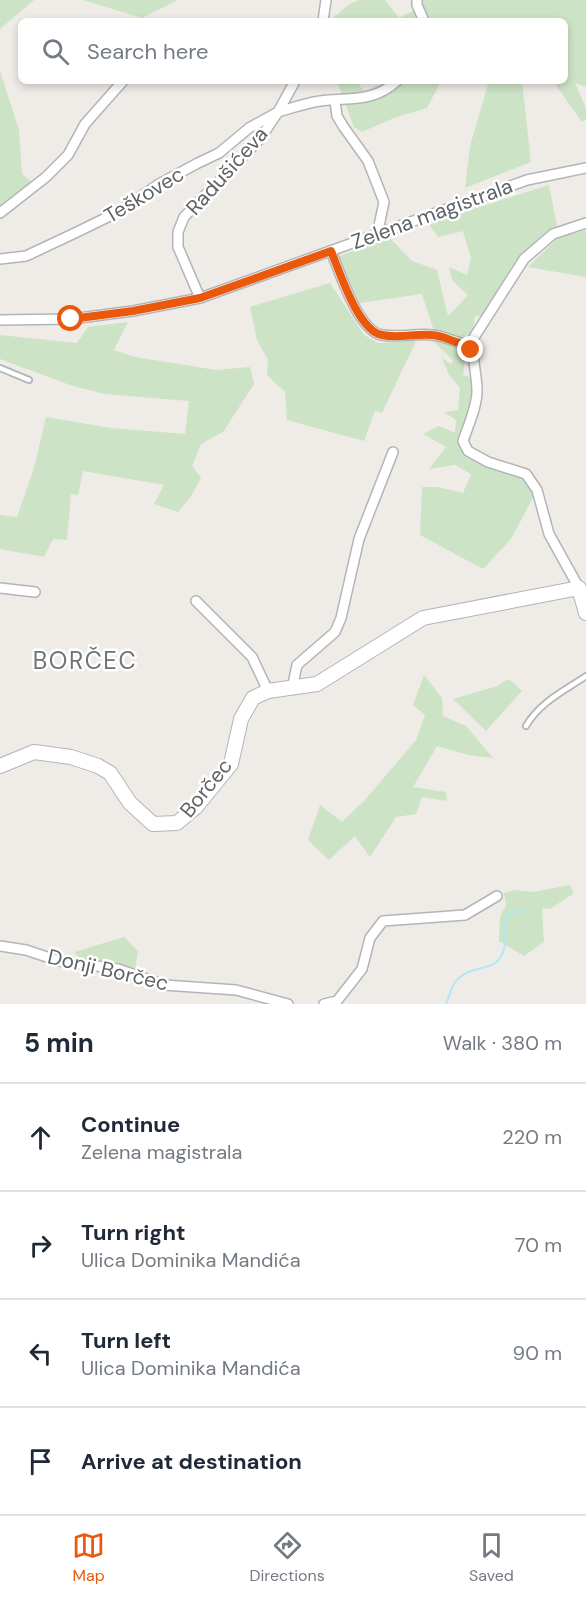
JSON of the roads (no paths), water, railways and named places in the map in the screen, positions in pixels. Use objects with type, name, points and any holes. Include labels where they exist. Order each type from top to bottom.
[{"type":"street","points":[[323,18],[326,0]]},
{"type":"street","points":[[417,0],[423,18]]},
{"type":"street","points":[[0,213],[46,177],[68,155],[85,124],[120,84]]},
{"type":"street","points":[[278,112],[293,84]]},
{"type":"street","name":"Teškovec","points":[[0,259],[26,255],[122,210],[159,184],[219,153],[249,128],[278,112],[321,101],[365,98],[389,89],[394,84]]},
{"type":"street","points":[[335,101],[337,116],[368,161],[384,202],[377,235]]},
{"type":"street","name":"Radušićeva","points":[[200,298],[178,247],[178,232],[184,217],[260,139],[278,112]]},
{"type":"street","name":"Zelena magistrala","points":[[0,321],[71,319],[133,311],[200,298],[527,180],[586,168]]},
{"type":"street","points":[[586,223],[553,234],[525,259],[473,339],[477,395],[463,441],[468,451],[488,462],[526,474],[537,490],[549,534],[579,588],[586,613]]},
{"type":"street","points":[[331,251],[354,304],[364,323],[372,332],[393,337],[433,335],[460,345],[472,345]]},
{"type":"street","points":[[292,688],[297,665],[335,632],[341,618],[359,540],[393,452]]},
{"type":"street","points":[[0,588],[35,592]]},
{"type":"street","points":[[196,601],[252,657],[268,691],[317,684],[423,618],[579,588]]},
{"type":"street","name":"Borčec","points":[[0,766],[34,752],[71,758],[98,766],[110,773],[130,803],[153,824],[177,823],[196,807],[231,764],[241,719],[254,698],[268,691]]},
{"type":"street","points":[[324,1004],[337,1001],[362,969],[370,938],[383,921],[465,915],[497,896]]},
{"type":"street","name":"Donji Borčec","points":[[0,946],[26,950],[59,962],[118,969],[164,986],[236,990],[288,1004]]},
{"type":"lane","points":[[0,368],[29,380]]},
{"type":"lane","points":[[526,726],[546,701],[586,676]]},
{"type":"waterway","points":[[446,1004],[455,982],[461,976],[491,965],[500,958],[505,947],[507,917],[510,912],[525,911]]},
{"type":"district","name":"BORČEC","points":[[85,660]]}]
